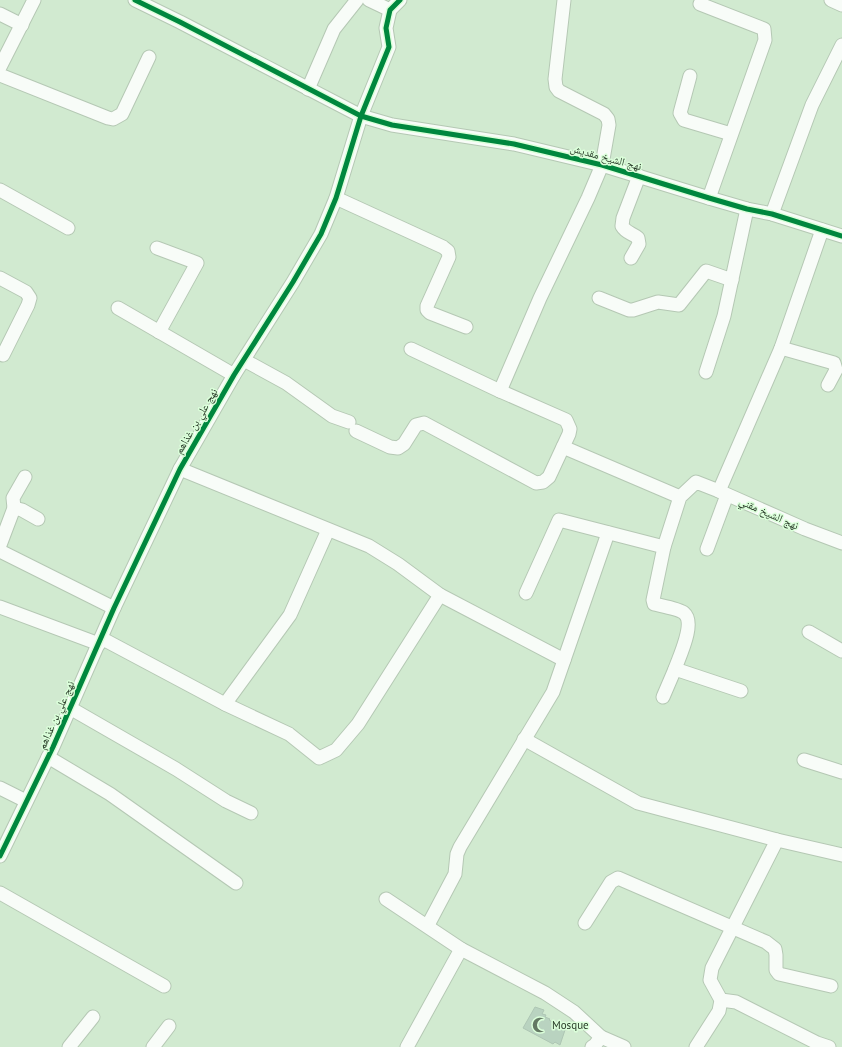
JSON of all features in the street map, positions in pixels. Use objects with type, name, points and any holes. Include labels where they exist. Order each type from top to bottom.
[{"type":"street","points":[[0,67],[34,0]]},
{"type":"street","name":"نهج الشيخ مقديش","points":[[135,0],[361,116],[400,126],[514,144],[602,165],[709,198],[747,209],[772,214],[842,236]]},
{"type":"street","points":[[308,89],[334,29],[357,0]]},
{"type":"street","points":[[369,0],[390,10],[400,0]]},
{"type":"street","points":[[500,392],[540,298],[588,198],[602,165],[609,125],[608,119],[604,114],[559,91],[556,86],[554,79],[564,0]]},
{"type":"street","points":[[831,0],[842,5]]},
{"type":"street","points":[[700,4],[764,29],[764,40],[709,198]]},
{"type":"street","name":"نهج علي بن غذاهم","points":[[0,856],[48,757],[114,608],[180,469],[234,375],[293,282],[321,234],[336,198],[361,116],[389,47],[386,28],[390,10]]},
{"type":"street","points":[[0,14],[22,25]]},
{"type":"street","points":[[772,214],[812,105],[842,45]]},
{"type":"street","points":[[0,75],[113,119],[122,114],[149,57]]},
{"type":"street","points":[[690,76],[680,112],[684,120],[731,134]]},
{"type":"street","points":[[631,258],[638,244],[638,238],[625,231],[622,226],[623,218],[639,176]]},
{"type":"street","points":[[0,190],[68,228]]},
{"type":"street","points":[[336,198],[443,248],[448,252],[449,257],[427,306],[427,310],[430,313],[466,327]]},
{"type":"street","points":[[706,372],[724,316],[747,209]]},
{"type":"street","points":[[707,549],[723,493],[781,348],[822,230]]},
{"type":"street","points":[[157,248],[196,263],[159,332]]},
{"type":"street","points":[[599,298],[629,310],[658,302],[679,305],[706,271],[732,280]]},
{"type":"street","points":[[0,278],[26,292],[30,298],[3,355]]},
{"type":"street","points":[[118,308],[234,375]]},
{"type":"street","points":[[781,348],[834,363],[836,370],[828,385]]},
{"type":"street","points":[[244,360],[286,383],[332,416],[390,447],[398,448],[404,444],[416,425],[424,423],[533,482],[544,482],[564,447],[570,429],[566,420],[500,392],[411,349]]},
{"type":"street","points":[[564,447],[680,497],[664,547],[652,600],[654,604],[683,612],[688,619],[688,630],[663,697]]},
{"type":"street","points":[[180,469],[369,546],[398,564],[440,595],[564,660]]},
{"type":"street","points":[[0,545],[14,508],[14,498],[25,477]]},
{"type":"street","name":"نهج الشيخ مقني","points":[[680,497],[696,482],[805,529],[842,543]]},
{"type":"street","points":[[14,508],[22,510],[38,519]]},
{"type":"street","points":[[526,593],[559,520],[664,547]]},
{"type":"street","points":[[224,704],[290,615],[328,530]]},
{"type":"street","points":[[428,925],[455,874],[456,854],[553,692],[608,533]]},
{"type":"street","points":[[0,551],[114,608]]},
{"type":"street","points":[[0,608],[100,641],[224,704],[289,734],[319,758],[336,750],[358,724],[440,595]]},
{"type":"street","points":[[809,632],[842,651]]},
{"type":"street","points":[[674,669],[741,691]]},
{"type":"street","points":[[70,708],[176,769],[226,801],[251,813]]},
{"type":"street","points":[[524,739],[638,803],[776,840],[842,855]]},
{"type":"street","points":[[48,757],[110,794],[236,883]]},
{"type":"street","points":[[804,760],[842,772]]},
{"type":"street","points":[[0,788],[26,801]]},
{"type":"street","points":[[696,1047],[719,1011],[720,1000],[710,980],[712,968],[776,840]]},
{"type":"street","points":[[585,923],[611,882],[618,878],[766,942],[775,949],[776,970],[780,974],[831,986]]},
{"type":"street","points":[[0,893],[164,986]]},
{"type":"street","points":[[386,899],[428,925],[461,949],[545,992],[574,1012],[601,1037],[624,1047]]},
{"type":"street","points":[[407,1047],[461,949]]},
{"type":"street","points":[[720,1000],[736,1002],[817,1043],[829,1047]]},
{"type":"street","points":[[68,1047],[93,1017]]},
{"type":"street","points":[[153,1047],[169,1026]]},
{"type":"street","points":[[592,1047],[601,1037]]},
{"type":"building","name":"Mosque","points":[[535,1007],[544,1010],[542,1014],[546,1015],[545,1017],[550,1019],[549,1020],[554,1023],[553,1024],[559,1026],[558,1028],[565,1030],[560,1045],[555,1042],[553,1044],[523,1028]]},
{"type":"cycle path","points":[[135,0],[361,116],[392,125],[514,144],[602,165],[709,198],[747,209],[772,214],[842,236]]},
{"type":"cycle path","points":[[0,856],[53,747],[114,608],[180,469],[234,375],[293,282],[321,234],[336,198],[361,116],[389,47],[386,28],[390,10],[400,0]]},
{"type":"place","name":"Mosque","points":[[540,1025]]}]
